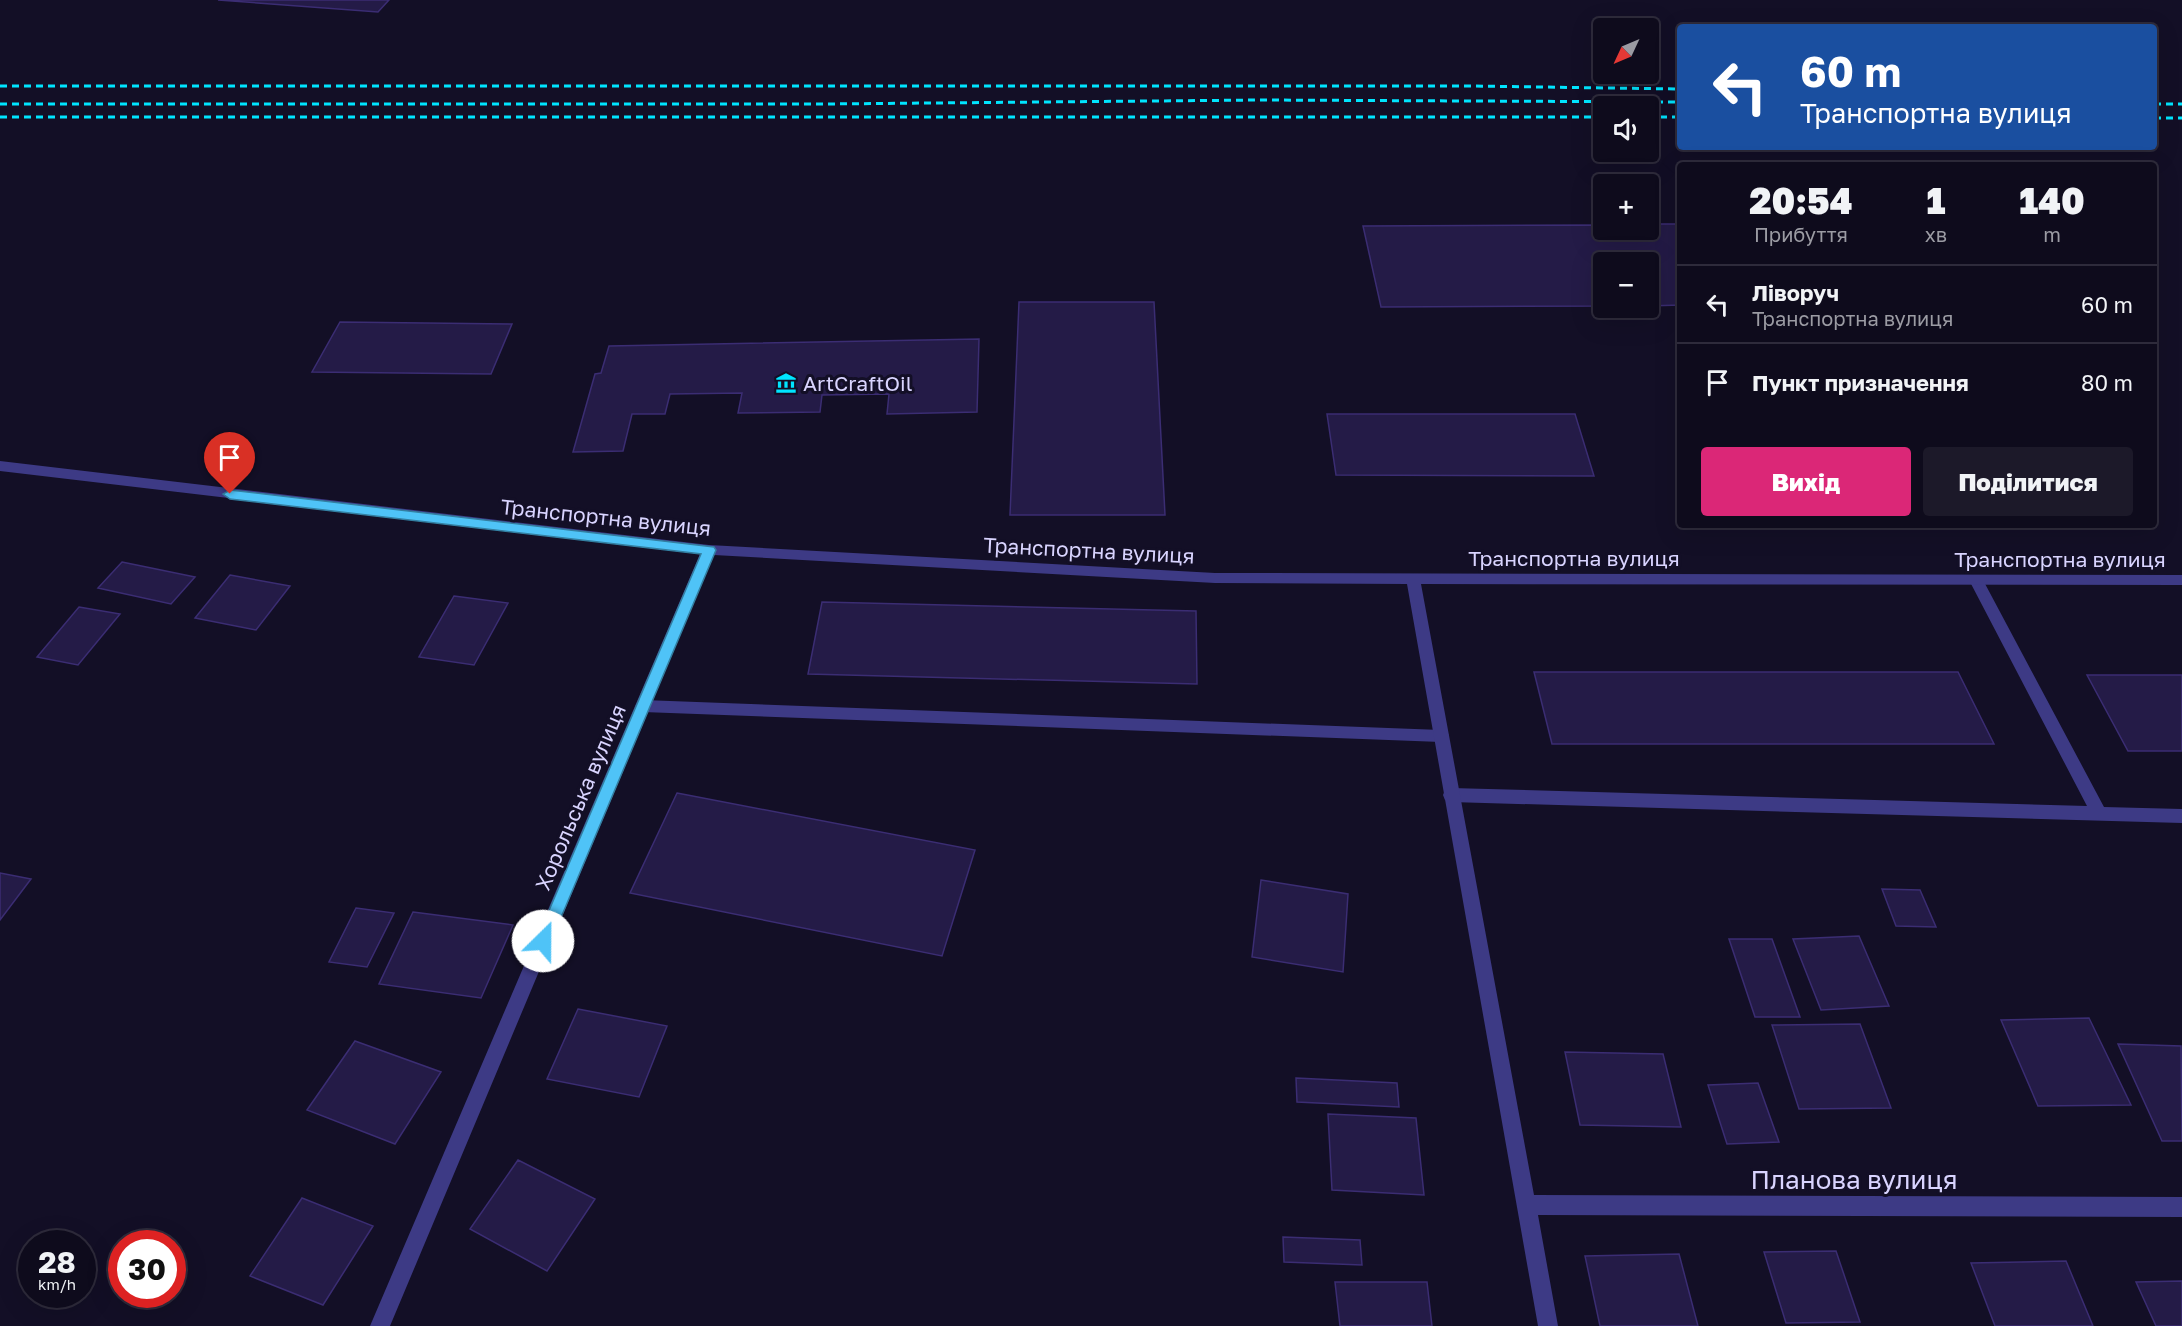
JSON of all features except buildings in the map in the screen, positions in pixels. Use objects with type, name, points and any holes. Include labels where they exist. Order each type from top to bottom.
[{"type":"street","name":"Транспортна вулиця","points":[[0,466],[709,550],[1215,578],[2182,580]]},
{"type":"street","name":"Хорольська вулиця","points":[[380,1326],[709,550]]},
{"type":"street","points":[[1413,579],[1548,1326]]},
{"type":"street","points":[[1976,580],[2099,814]]},
{"type":"street","points":[[643,706],[1441,736]]},
{"type":"street","points":[[1451,795],[2182,816]]},
{"type":"street","name":"Планова вулиця","points":[[1527,1205],[2182,1207]]},
{"type":"railway","points":[[0,86],[1470,86],[1677,89]]},
{"type":"railway","points":[[0,104],[823,104],[1261,100],[1677,102]]},
{"type":"railway","points":[[2157,104],[2182,104]]},
{"type":"railway","points":[[0,117],[1593,117]]},
{"type":"railway","points":[[1659,117],[1677,117]]},
{"type":"railway","points":[[2157,118],[2182,118]]},
{"type":"place","name":"ArtCraftOil","points":[[786,383]]},
{"type":"route","points":[[230,494],[709,550],[543,941]]}]
